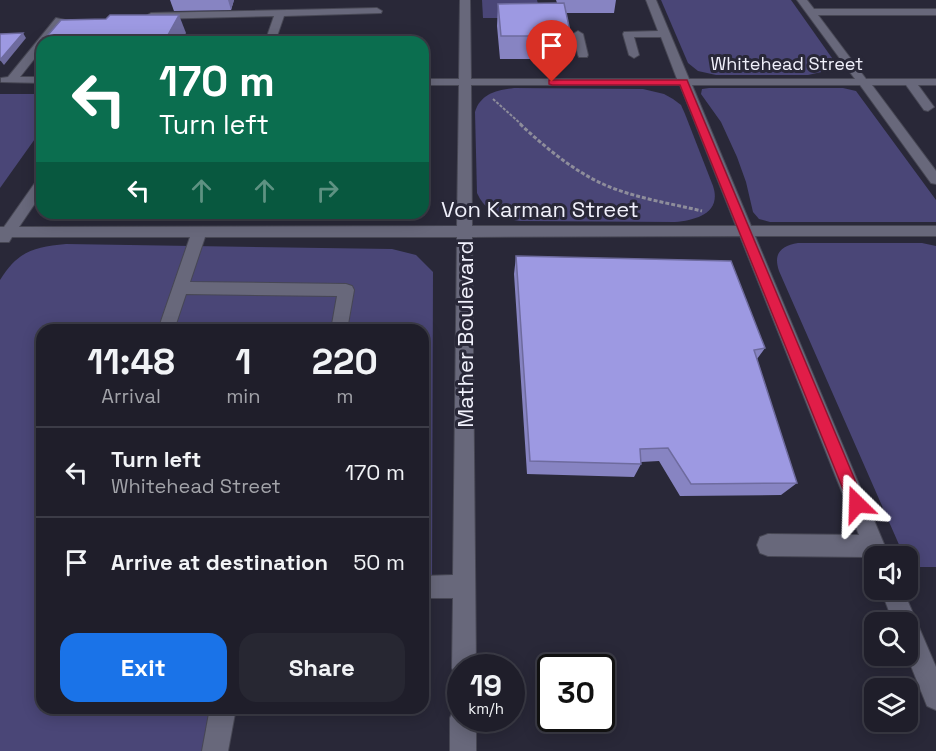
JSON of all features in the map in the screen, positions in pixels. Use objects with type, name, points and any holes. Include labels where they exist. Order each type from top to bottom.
[{"type":"street","points":[[228,14],[236,0]]},
{"type":"street","name":"Mather Boulevard","points":[[464,654],[465,0]]},
{"type":"street","points":[[651,0],[874,546]]},
{"type":"street","points":[[802,0],[936,180]]},
{"type":"street","points":[[151,16],[280,14],[288,11],[377,11]]},
{"type":"street","points":[[811,12],[936,12]]},
{"type":"street","points":[[272,36],[280,14]]},
{"type":"street","points":[[47,23],[72,16]]},
{"type":"street","points":[[45,36],[60,20]]},
{"type":"street","points":[[578,34],[583,55]]},
{"type":"street","points":[[634,55],[628,34],[663,34]]},
{"type":"street","points":[[5,80],[36,46]]},
{"type":"street","points":[[5,80],[36,80]]},
{"type":"street","name":"Whitehead Street","points":[[429,82],[936,82]]},
{"type":"street","points":[[909,82],[928,107]]},
{"type":"street","points":[[3,235],[36,191]]},
{"type":"street","points":[[286,231],[289,219]]},
{"type":"street","name":"Von Karman Street","points":[[3,235],[286,231],[936,231]]},
{"type":"street","points":[[168,324],[199,232]]},
{"type":"street","points":[[180,288],[346,290],[340,324]]},
{"type":"street","points":[[768,545],[864,550]]},
{"type":"street","points":[[429,587],[464,586]]},
{"type":"street","points":[[918,653],[936,697]]},
{"type":"street","points":[[215,751],[222,714]]},
{"type":"street","points":[[463,751],[464,732]]},
{"type":"path","points":[[488,94],[556,155],[592,178],[624,192],[708,212]]},
{"type":"shaded area","points":[[482,0],[537,0],[538,4],[509,18],[483,18]]},
{"type":"shaded area","points":[[661,0],[791,0],[832,58],[833,63],[826,71],[808,75],[716,75],[698,71],[688,63]]},
{"type":"shaded area","points":[[514,88],[643,89],[664,94],[673,99],[681,105],[713,186],[714,203],[699,217],[675,222],[520,221],[494,213],[484,205],[477,193],[475,112],[485,97],[501,90]]},
{"type":"shaded area","points":[[843,88],[856,91],[936,200],[936,222],[770,222],[759,219],[753,212],[746,182],[721,122],[701,94],[702,89]]},
{"type":"shaded area","points":[[0,94],[36,94],[36,137],[0,188]]},
{"type":"shaded area","points":[[798,243],[922,243],[936,246],[936,567],[918,567],[918,546],[900,546],[779,271],[778,255],[787,246]]},
{"type":"shaded area","points":[[66,244],[392,249],[416,255],[433,272],[432,587],[429,587],[429,324],[36,324],[36,714],[218,714],[209,751],[0,751],[0,280],[20,257],[45,247]]},
{"type":"building","points":[[564,3],[571,36],[501,36],[498,4]]},
{"type":"building","points":[[110,15],[179,15],[167,36],[47,36],[61,20],[106,19]]},
{"type":"building","points":[[23,33],[0,60],[0,34]]},
{"type":"building","points":[[516,256],[731,261],[765,348],[754,350],[797,483],[691,484],[668,448],[640,449],[641,464],[530,461]]},
{"type":"route","points":[[552,82],[684,82],[857,504]]}]
